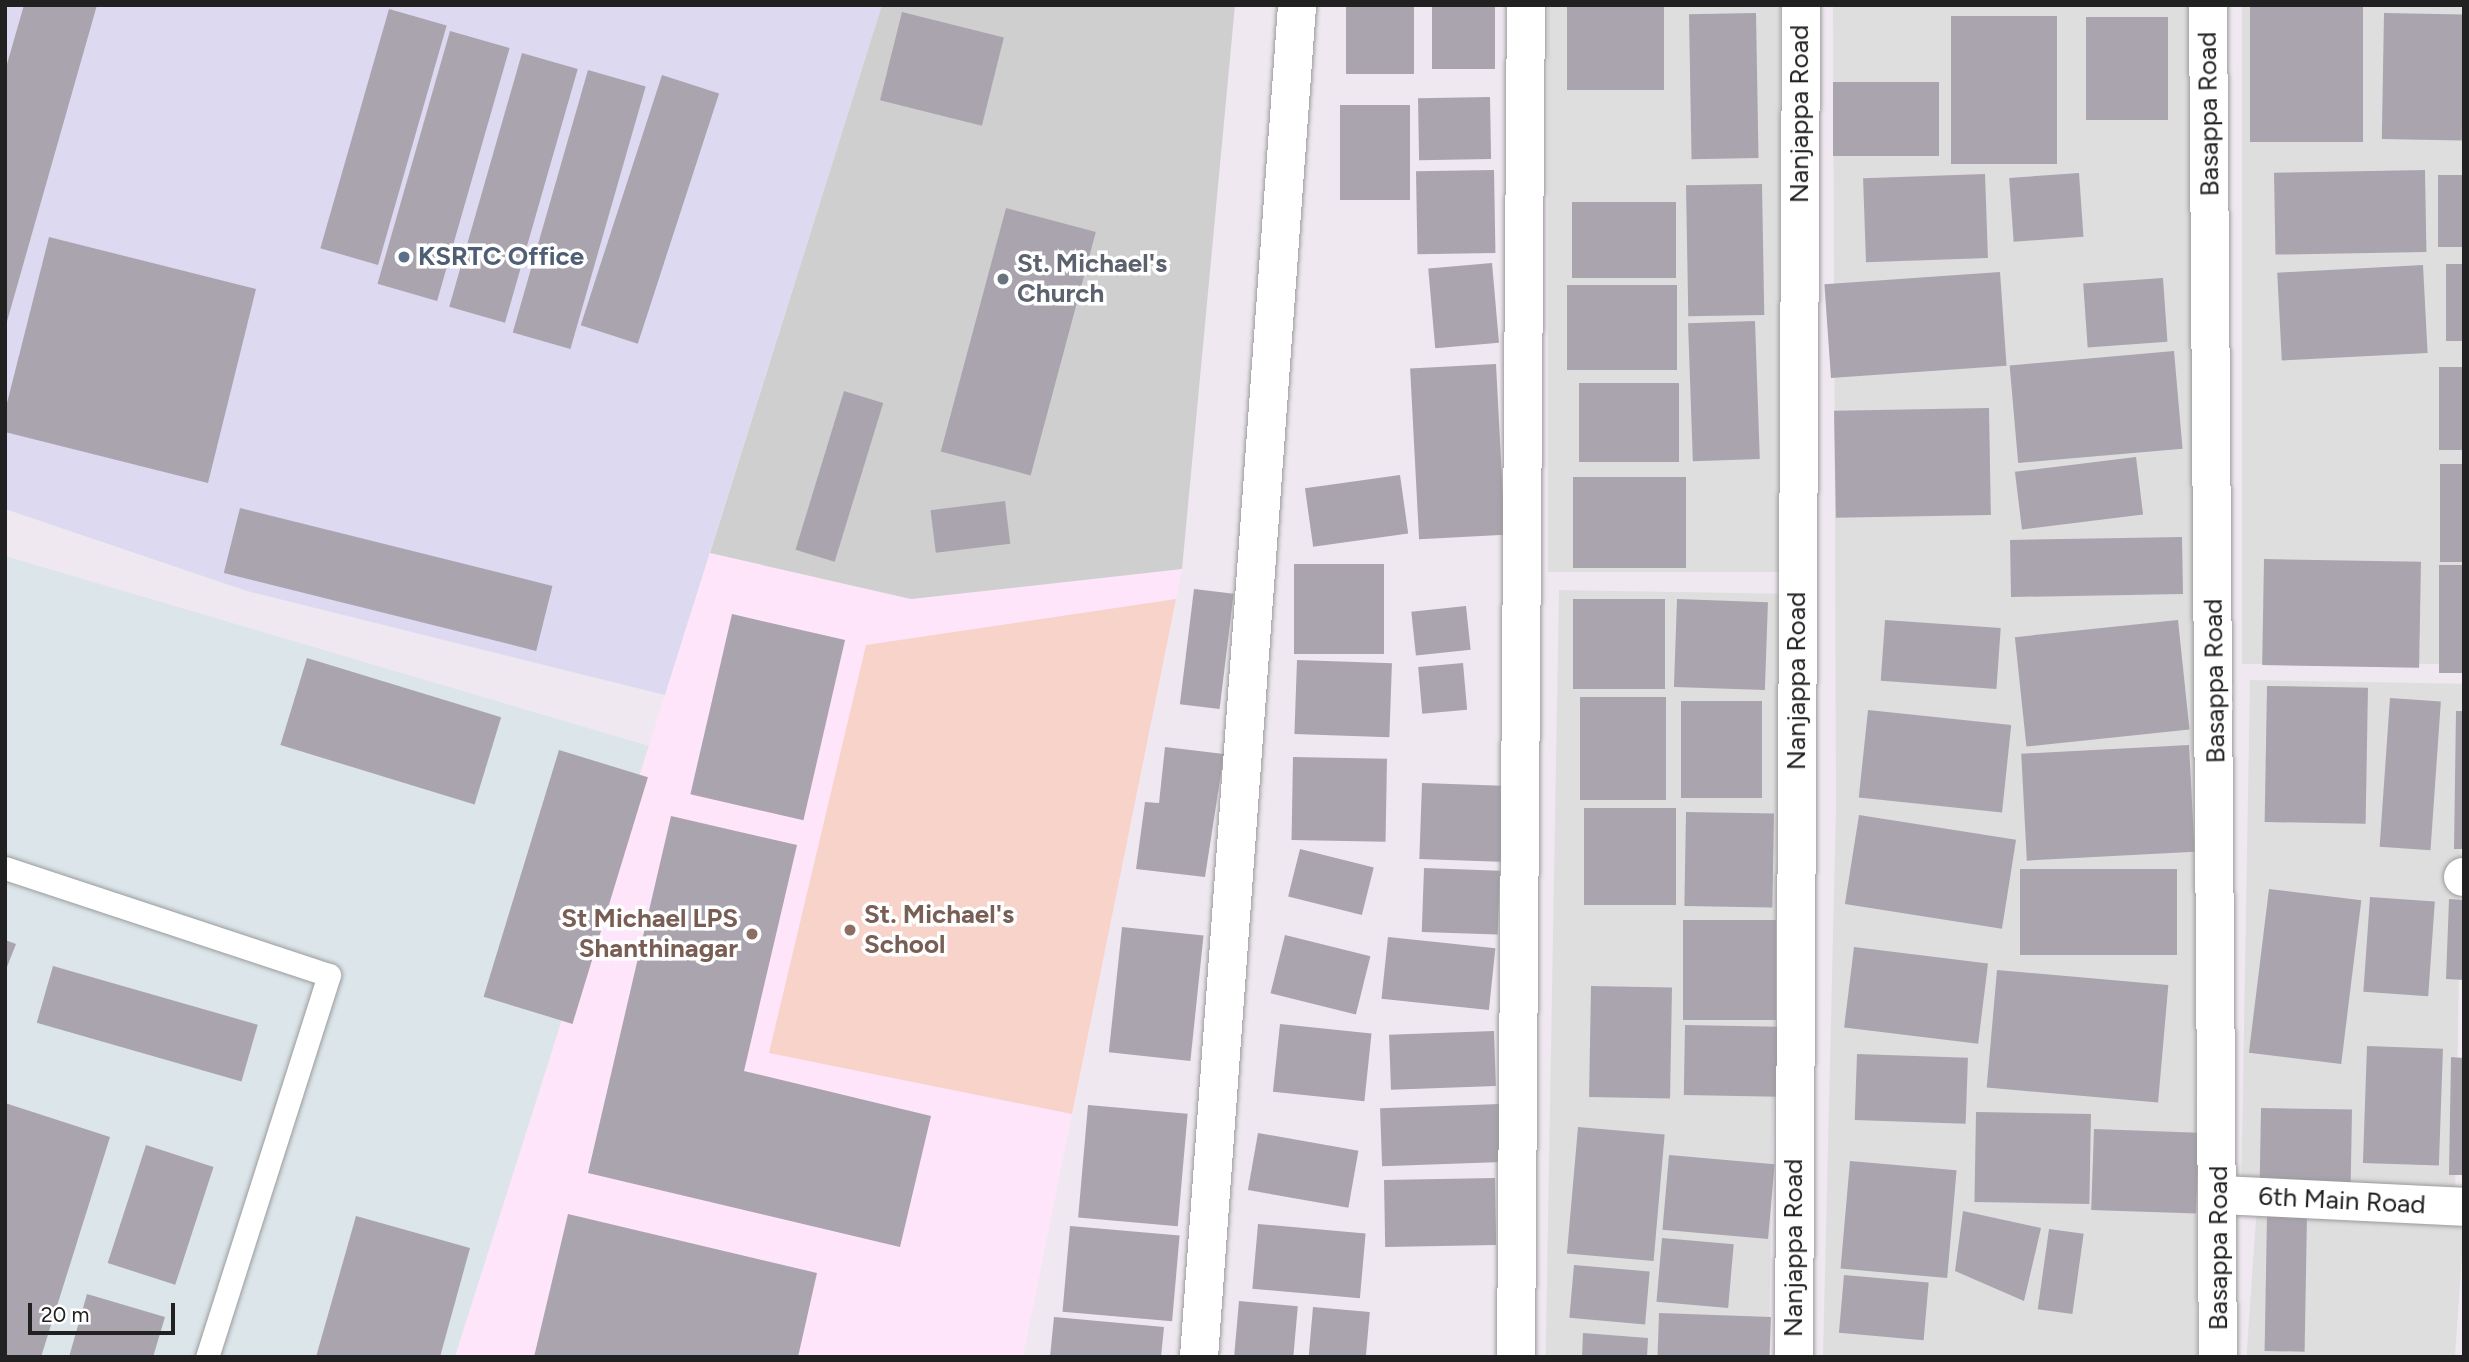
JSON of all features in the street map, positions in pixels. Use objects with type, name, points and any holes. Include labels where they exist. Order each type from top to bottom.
[{"type":"street","points":[[1199,1357],[1297,5]]},
{"type":"street","points":[[1516,1357],[1526,5]]},
{"type":"street","name":"Nanjappa Road","points":[[1794,1357],[1801,5]]},
{"type":"street","name":"Basappa Road","points":[[2208,5],[2220,1195],[2218,1357]]},
{"type":"street","name":"6th Main Road","points":[[2220,1195],[2464,1207]]},
{"type":"lane","points":[[5,868],[329,975],[207,1357]]},
{"type":"shaded area","name":"KSRTC Office","points":[[5,5],[882,5],[665,695],[247,591],[5,509]]},
{"type":"shaded area","name":"St. Michael's Church","points":[[882,5],[1235,5],[1182,569],[911,599],[710,553]]},
{"type":"shaded area","points":[[1548,5],[1780,5],[1780,572],[1548,572]]},
{"type":"shaded area","points":[[1833,5],[2191,5],[2197,1357],[1823,1357],[1836,808]]},
{"type":"shaded area","points":[[2242,5],[2464,5],[2464,664],[2242,664]]},
{"type":"shaded area","name":"St. Michael's School","points":[[710,553],[911,599],[1182,569],[1023,1357],[455,1357]]},
{"type":"shaded area","points":[[5,556],[649,746],[455,1357],[5,1357]]},
{"type":"shaded area","points":[[1559,590],[1782,594],[1769,1357],[1546,1357]]},
{"type":"shaded area","points":[[1176,599],[1072,1114],[769,1053],[866,645]]},
{"type":"shaded area","points":[[2250,680],[2464,684],[2455,1191],[2241,1187]]},
{"type":"shaded area","points":[[2257,1205],[2464,1219],[2455,1357],[2246,1357]]},
{"type":"building","points":[[24,5],[97,5],[6,325],[5,71]]},
{"type":"building","points":[[1346,5],[1414,5],[1414,74],[1346,74]]},
{"type":"building","points":[[1432,5],[1495,5],[1495,69],[1432,69]]},
{"type":"building","points":[[1567,5],[1664,5],[1664,90],[1567,90]]},
{"type":"building","points":[[2250,5],[2363,5],[2363,142],[2250,142]]},
{"type":"building","points":[[389,9],[447,26],[378,265],[320,248]]},
{"type":"building","points":[[902,12],[1004,37],[982,126],[880,100]]},
{"type":"building","points":[[1756,13],[1759,158],[1692,159],[1689,14]]},
{"type":"building","points":[[2384,13],[2464,14],[2462,140],[2382,139]]},
{"type":"building","points":[[1951,16],[2057,16],[2057,164],[1951,164]]},
{"type":"building","points":[[2086,17],[2168,17],[2168,120],[2086,120]]},
{"type":"building","points":[[450,31],[510,48],[437,301],[378,284]]},
{"type":"building","points":[[522,53],[578,69],[505,323],[449,307]]},
{"type":"building","points":[[588,70],[646,87],[570,349],[513,332]]},
{"type":"building","points":[[662,75],[719,94],[638,344],[581,325]]},
{"type":"building","points":[[1833,82],[1939,82],[1939,156],[1833,156]]},
{"type":"building","points":[[1490,97],[1491,159],[1419,160],[1418,98]]},
{"type":"building","points":[[1340,105],[1410,105],[1410,200],[1340,200]]},
{"type":"building","points":[[1494,170],[1495,253],[1417,254],[1416,171]]},
{"type":"building","points":[[2425,170],[2426,252],[2275,255],[2274,173]]},
{"type":"building","points":[[2079,173],[2083,237],[2014,242],[2009,178]]},
{"type":"building","points":[[1985,174],[1988,258],[1866,262],[1863,178]]},
{"type":"building","points":[[2438,175],[2464,175],[2464,247],[2438,247]]},
{"type":"building","points":[[1762,184],[1764,315],[1688,316],[1686,185]]},
{"type":"building","points":[[1572,202],[1676,202],[1676,278],[1572,278]]},
{"type":"building","points":[[1006,208],[1096,232],[1031,475],[941,451]]},
{"type":"building","points":[[49,237],[256,289],[208,483],[5,432],[5,411]]},
{"type":"building","points":[[1492,263],[1499,343],[1435,348],[1428,269]]},
{"type":"building","points":[[2446,264],[2464,264],[2464,341],[2446,341]]},
{"type":"building","points":[[2423,265],[2428,353],[2282,361],[2277,273]]},
{"type":"building","points":[[2000,272],[2007,366],[1831,378],[1824,284]]},
{"type":"building","points":[[2163,278],[2167,342],[2088,347],[2083,284]]},
{"type":"building","points":[[1567,285],[1677,285],[1677,370],[1567,370]]},
{"type":"building","points":[[1755,321],[1760,459],[1693,461],[1688,323]]},
{"type":"building","points":[[2174,351],[2183,449],[2018,463],[2010,365]]},
{"type":"building","points":[[1496,364],[1505,535],[1419,539],[1410,369]]},
{"type":"building","points":[[2439,367],[2464,367],[2464,450],[2439,450]]},
{"type":"building","points":[[1579,383],[1679,383],[1679,462],[1579,462]]},
{"type":"building","points":[[844,391],[883,403],[835,562],[795,550]]},
{"type":"building","points":[[1989,408],[1991,515],[1836,518],[1834,411]]},
{"type":"building","points":[[2136,457],[2143,515],[2022,529],[2015,472]]},
{"type":"building","points":[[2440,464],[2464,464],[2464,562],[2440,562]]},
{"type":"building","points":[[1400,475],[1408,533],[1313,547],[1305,488]]},
{"type":"building","points":[[1573,477],[1686,477],[1686,568],[1573,568]]},
{"type":"building","points":[[1005,501],[1010,544],[936,553],[931,510]]},
{"type":"building","points":[[240,508],[552,586],[536,651],[224,573]]},
{"type":"building","points":[[2182,537],[2183,594],[2011,597],[2010,540]]},
{"type":"building","points":[[2264,559],[2421,562],[2419,668],[2262,665]]},
{"type":"building","points":[[1294,564],[1384,564],[1384,654],[1294,654]]},
{"type":"building","points":[[2439,565],[2464,565],[2464,673],[2439,673]]},
{"type":"building","points":[[1194,589],[1234,594],[1220,709],[1180,704]]},
{"type":"building","points":[[1573,599],[1665,599],[1665,689],[1573,689]]},
{"type":"building","points":[[1677,599],[1768,602],[1765,690],[1674,687]]},
{"type":"building","points":[[1466,606],[1471,650],[1416,656],[1411,612]]},
{"type":"building","points":[[732,614],[845,640],[803,820],[690,794]]},
{"type":"building","points":[[1885,620],[2001,628],[1996,689],[1881,681]]},
{"type":"building","points":[[2178,620],[2189,729],[2026,747],[2015,637]]},
{"type":"building","points":[[307,658],[501,717],[475,804],[280,745]]},
{"type":"building","points":[[1297,660],[1392,663],[1389,737],[1294,734]]},
{"type":"building","points":[[1463,663],[1467,710],[1422,714],[1418,667]]},
{"type":"building","points":[[2267,686],[2368,688],[2366,824],[2265,822]]},
{"type":"building","points":[[1580,697],[1666,697],[1666,800],[1580,800]]},
{"type":"building","points":[[2390,698],[2441,702],[2430,850],[2380,847]]},
{"type":"building","points":[[1681,701],[1762,701],[1762,798],[1681,798]]},
{"type":"building","points":[[1868,710],[2011,725],[2002,813],[1859,798]]},
{"type":"building","points":[[2456,711],[2464,711],[2464,849],[2454,849]]},
{"type":"building","points":[[2189,745],[2195,852],[2027,861],[2021,754]]},
{"type":"building","points":[[1165,747],[1224,754],[1205,877],[1136,869],[1145,802],[1159,803]]},
{"type":"building","points":[[559,750],[648,777],[573,1024],[484,997]]},
{"type":"building","points":[[1293,757],[1387,759],[1386,842],[1292,840]]},
{"type":"building","points":[[1422,783],[1510,786],[1507,862],[1419,859]]},
{"type":"building","points":[[1584,808],[1676,808],[1676,905],[1584,905]]},
{"type":"building","points":[[1686,812],[1774,814],[1772,908],[1684,906]]},
{"type":"building","points":[[1859,815],[2016,840],[2002,929],[1845,904]]},
{"type":"building","points":[[671,816],[797,845],[744,1071],[931,1116],[900,1247],[588,1173]]},
{"type":"building","points":[[1300,849],[1374,867],[1362,915],[1288,897]]},
{"type":"building","points":[[1424,868],[1500,871],[1498,935],[1422,932]]},
{"type":"building","points":[[2020,869],[2177,869],[2177,955],[2020,955]]},
{"type":"building","points":[[2269,889],[2361,900],[2341,1064],[2249,1053]]},
{"type":"building","points":[[2370,897],[2435,902],[2428,996],[2363,992]]},
{"type":"building","points":[[2449,899],[2464,900],[2464,980],[2446,979]]},
{"type":"building","points":[[1683,920],[1776,920],[1776,1020],[1683,1020]]},
{"type":"building","points":[[1122,927],[1204,936],[1190,1061],[1109,1052]]},
{"type":"building","points":[[1285,935],[1370,956],[1356,1015],[1270,993]]},
{"type":"building","points":[[1388,937],[1495,948],[1489,1010],[1382,999]]},
{"type":"building","points":[[5,940],[16,944],[5,972]]},
{"type":"building","points":[[1854,947],[1988,963],[1978,1044],[1844,1027]]},
{"type":"building","points":[[53,966],[258,1025],[241,1081],[37,1023]]},
{"type":"building","points":[[1997,970],[2168,985],[2158,1103],[1987,1088]]},
{"type":"building","points":[[1591,986],[1672,987],[1670,1098],[1589,1097]]},
{"type":"building","points":[[1280,1024],[1371,1034],[1364,1101],[1273,1092]]},
{"type":"building","points":[[1685,1025],[1779,1027],[1778,1097],[1684,1095]]},
{"type":"building","points":[[1494,1031],[1496,1086],[1391,1090],[1389,1035]]},
{"type":"building","points":[[2367,1046],[2443,1049],[2439,1166],[2363,1163]]},
{"type":"building","points":[[1857,1054],[1968,1058],[1966,1124],[1855,1120]]},
{"type":"building","points":[[2451,1057],[2464,1058],[2464,1175],[2449,1175]]},
{"type":"building","points":[[5,1103],[110,1137],[41,1357],[5,1357]]},
{"type":"building","points":[[1500,1104],[1502,1162],[1382,1166],[1380,1108]]},
{"type":"building","points":[[1088,1105],[1188,1114],[1178,1226],[1078,1218]]},
{"type":"building","points":[[2261,1108],[2352,1110],[2351,1183],[2260,1181]]},
{"type":"building","points":[[1976,1112],[2091,1114],[2089,1204],[1974,1202]]},
{"type":"building","points":[[1578,1127],[1665,1135],[1654,1261],[1567,1254]]},
{"type":"building","points":[[2094,1129],[2199,1133],[2196,1214],[2091,1210]]},
{"type":"building","points":[[1258,1133],[1358,1151],[1348,1208],[1248,1190]]},
{"type":"building","points":[[146,1145],[214,1167],[175,1285],[108,1263]]},
{"type":"building","points":[[1669,1155],[1775,1164],[1768,1239],[1662,1230]]},
{"type":"building","points":[[1850,1161],[1957,1170],[1947,1278],[1841,1269]]},
{"type":"building","points":[[1495,1178],[1496,1245],[1385,1247],[1384,1180]]},
{"type":"building","points":[[1963,1211],[2041,1228],[2024,1301],[1955,1271]]},
{"type":"building","points":[[568,1214],[817,1273],[798,1357],[534,1357]]},
{"type":"building","points":[[2267,1214],[2307,1215],[2305,1352],[2265,1351]]},
{"type":"building","points":[[356,1216],[470,1248],[440,1357],[316,1357]]},
{"type":"building","points":[[1258,1224],[1366,1233],[1360,1298],[1252,1289]]},
{"type":"building","points":[[1070,1226],[1180,1236],[1172,1321],[1063,1312]]},
{"type":"building","points":[[2049,1229],[2084,1234],[2072,1314],[2038,1309]]},
{"type":"building","points":[[1662,1238],[1734,1244],[1728,1308],[1656,1302]]},
{"type":"building","points":[[1574,1265],[1650,1272],[1645,1324],[1569,1318]]},
{"type":"building","points":[[1844,1275],[1929,1282],[1924,1340],[1839,1333]]},
{"type":"building","points":[[87,1294],[165,1317],[153,1357],[69,1357]]},
{"type":"building","points":[[1239,1301],[1298,1306],[1293,1357],[1234,1357]]},
{"type":"building","points":[[1313,1307],[1370,1312],[1366,1357],[1309,1357]]},
{"type":"building","points":[[1659,1313],[1771,1317],[1770,1357],[1657,1357]]},
{"type":"building","points":[[1054,1317],[1164,1327],[1161,1357],[1050,1357]]},
{"type":"building","points":[[1583,1333],[1648,1338],[1647,1357],[1582,1357]]},
{"type":"place","name":"KSRTC Office","points":[[404,257]]},
{"type":"place","name":"St. Michael's Church","points":[[1003,279]]},
{"type":"place","name":"St. Michael's School","points":[[850,930]]},
{"type":"place","name":"St Michael LPS Shanthinagar","points":[[752,934]]}]
